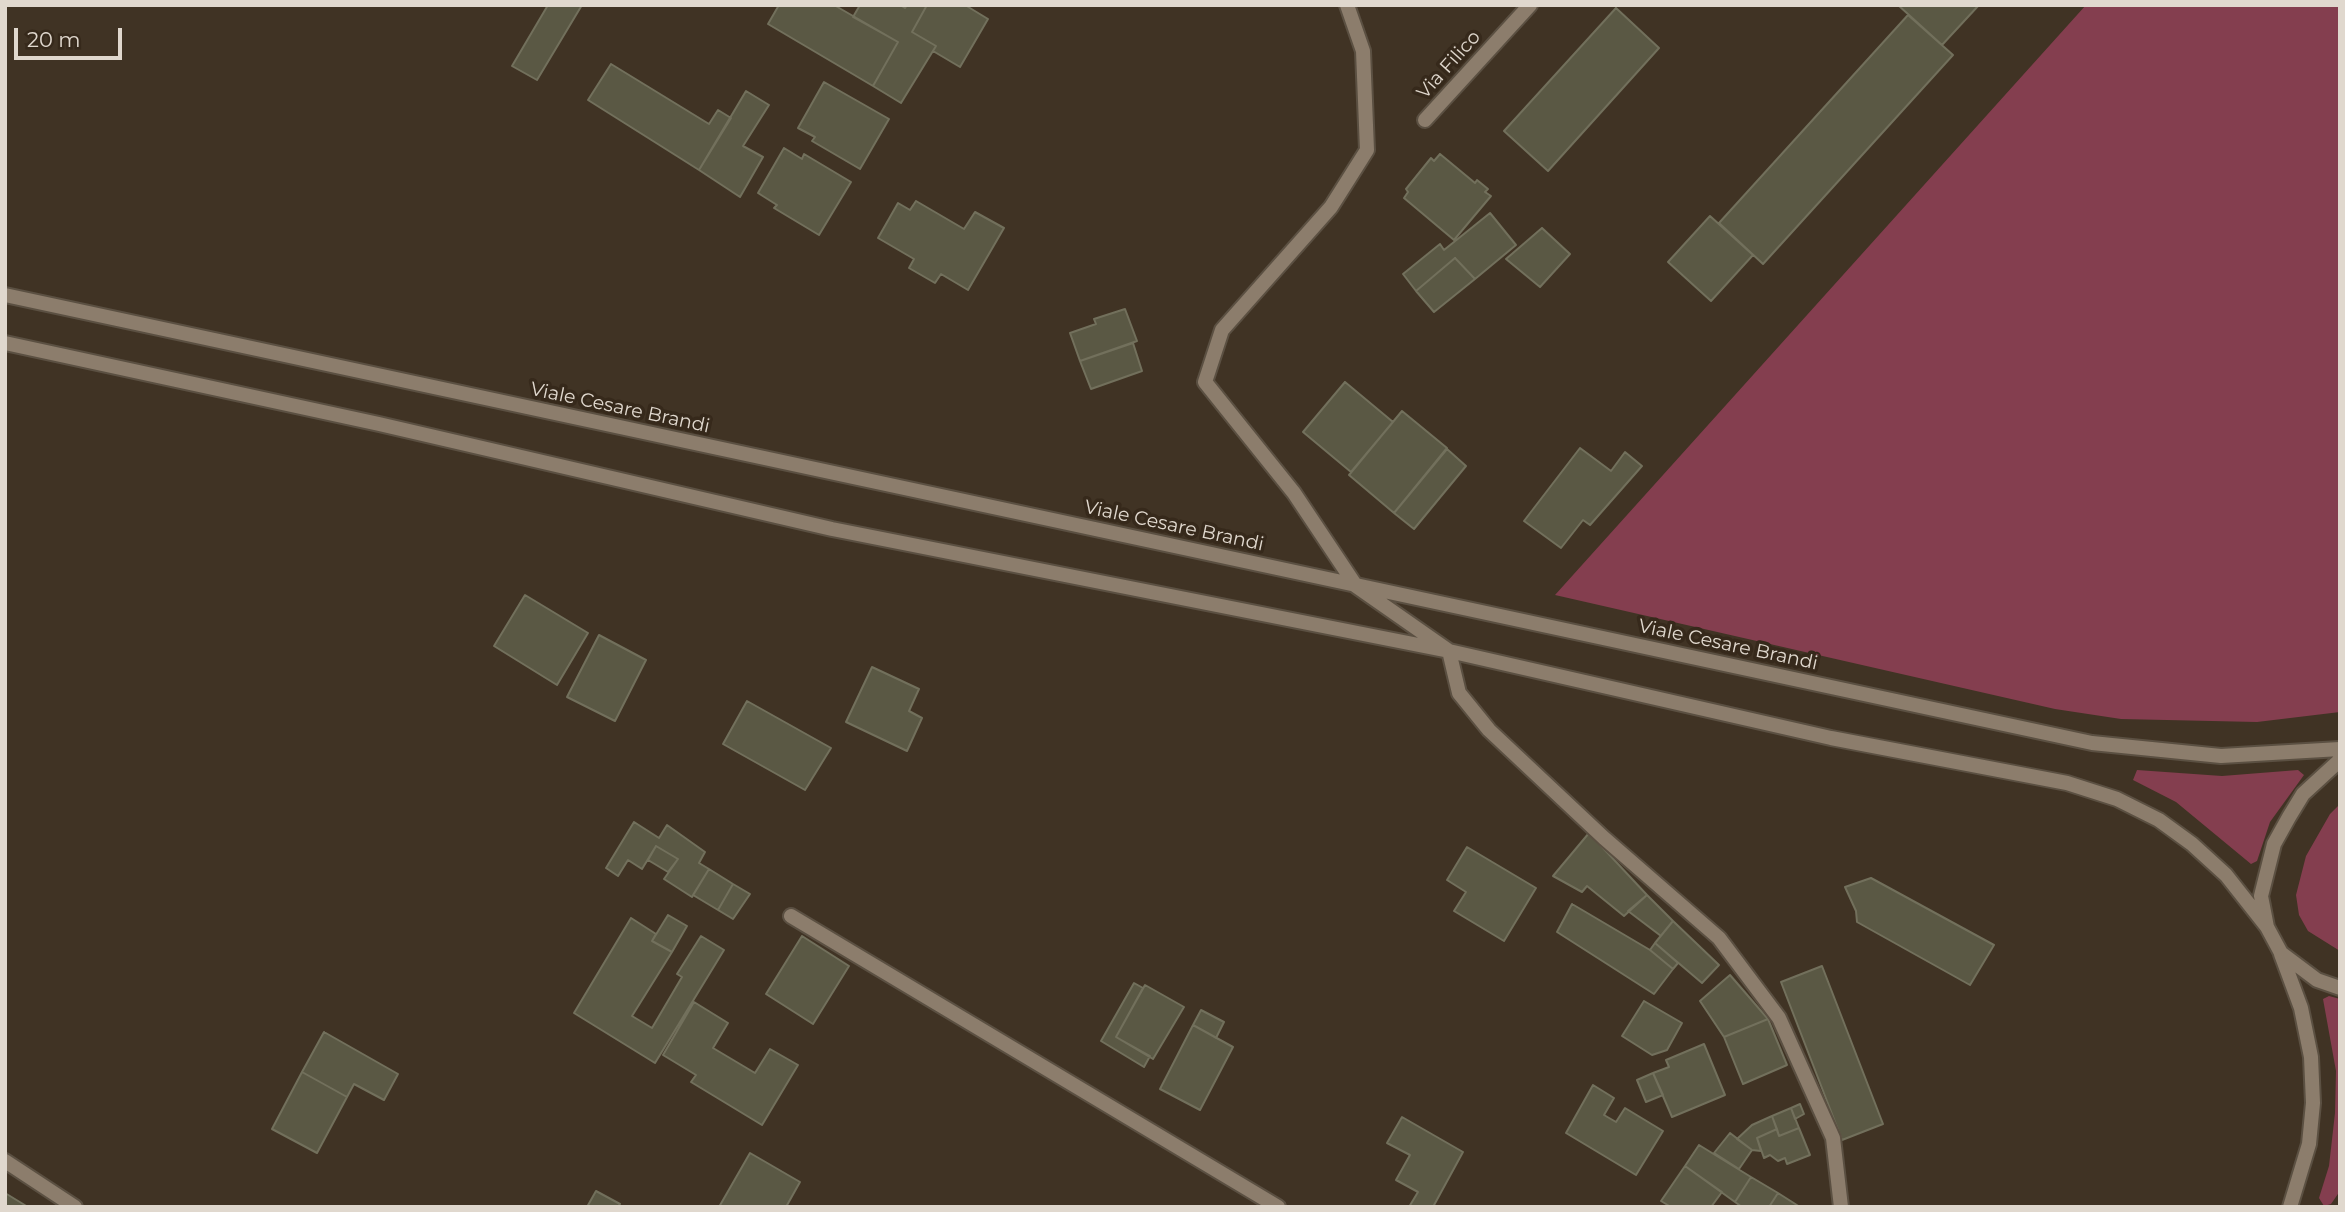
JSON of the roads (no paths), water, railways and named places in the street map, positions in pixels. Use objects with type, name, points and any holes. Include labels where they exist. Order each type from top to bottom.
[{"type":"street","points":[[1347,5],[1363,51],[1367,150],[1331,207],[1222,330],[1205,382],[1294,493],[1356,586],[1450,651],[1460,693],[1489,730],[1604,838],[1719,938],[1779,1018],[1833,1138],[1841,1207]]},
{"type":"street","name":"Via Filico","points":[[1425,120],[1530,5]]},
{"type":"street","name":"Viale Cesare Brandi","points":[[5,295],[2092,743],[2221,756],[2340,749]]},
{"type":"street","points":[[5,343],[365,421],[832,530],[1450,651],[1831,738],[2067,783],[2117,799],[2159,820],[2192,844],[2226,875],[2267,927],[2281,953],[2301,1008],[2311,1057],[2313,1103],[2309,1144],[2290,1207]]},
{"type":"street","points":[[2267,927],[2261,896],[2274,844],[2303,794],[2340,760]]},
{"type":"street","points":[[791,916],[1278,1207]]},
{"type":"street","points":[[2281,953],[2316,980],[2340,988]]},
{"type":"street","points":[[5,1161],[70,1205]]}]
